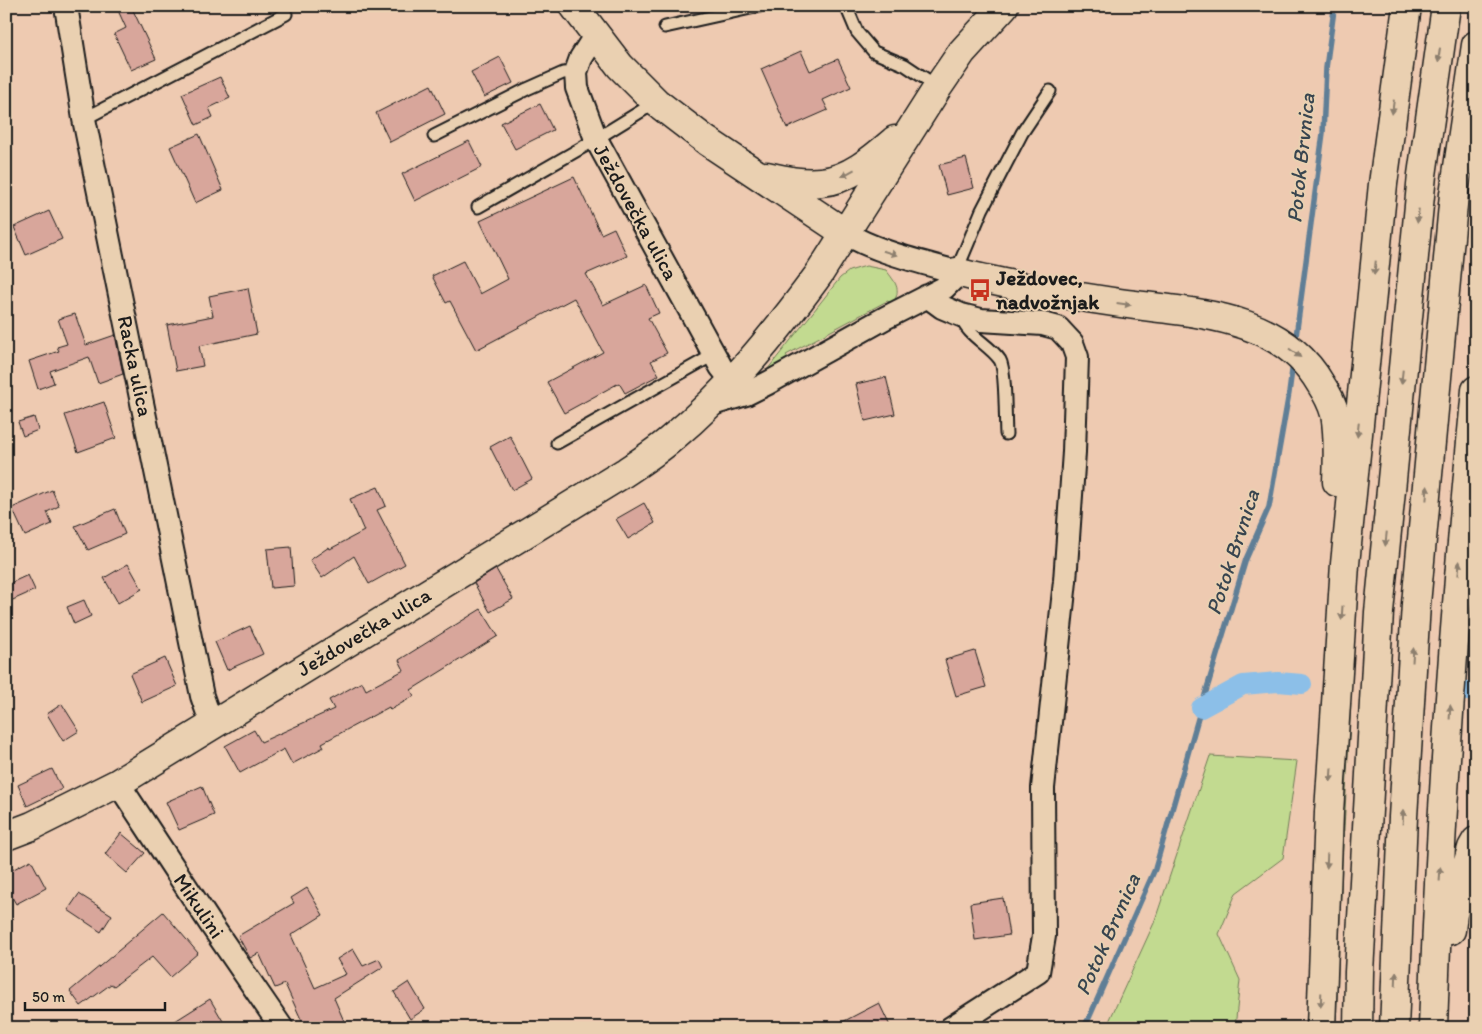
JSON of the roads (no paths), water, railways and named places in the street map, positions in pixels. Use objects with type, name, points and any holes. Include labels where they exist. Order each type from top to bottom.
[{"type":"main road","points":[[574,6],[595,36],[620,66],[656,102],[708,141],[845,233]]},
{"type":"main road","name":"Ježdovečka ulica","points":[[6,836],[32,826],[118,783],[624,473],[669,441],[709,406],[798,303],[819,274],[914,122],[962,52],[1004,6]]},
{"type":"main road","points":[[1321,1028],[1329,812],[1345,564],[1383,184],[1406,6]]},
{"type":"main road","points":[[1358,1028],[1359,962],[1379,612],[1422,175],[1446,6]]},
{"type":"main road","points":[[1394,1028],[1403,816],[1416,604],[1454,194],[1476,45]]},
{"type":"main road","points":[[757,174],[784,180],[807,182],[822,182],[840,178],[863,165],[883,150],[914,122]]},
{"type":"main road","points":[[956,272],[1035,290],[1215,316],[1246,324],[1271,335],[1302,358],[1315,374],[1334,411],[1337,428],[1338,467],[1335,532],[1345,564]]},
{"type":"main road","points":[[1434,1028],[1438,916],[1455,617],[1476,390]]},
{"type":"main road","points":[[1434,1028],[1453,914],[1472,848],[1476,841]]},
{"type":"street","name":"Racka ulica","points":[[66,6],[84,119],[202,696],[212,725]]},
{"type":"street","points":[[576,72],[581,58],[595,36]]},
{"type":"street","name":"Ježdovečka ulica","points":[[576,72],[577,88],[596,139],[721,367],[732,381]]},
{"type":"street","points":[[845,233],[858,241],[877,248],[956,272]]},
{"type":"street","name":"Ježdovečka ulica","points":[[709,406],[746,394],[768,383],[944,288],[952,280],[956,272]]},
{"type":"street","points":[[927,296],[942,307],[961,315],[981,320],[1042,324],[1058,328],[1072,343],[1077,357],[1074,452],[1065,581],[1043,788],[1044,936],[1038,972],[952,1028]]},
{"type":"street","name":"Mikulini","points":[[118,783],[282,1028]]},
{"type":"lane","points":[[665,26],[760,6]]},
{"type":"lane","points":[[846,6],[858,32],[874,52],[905,65],[938,87]]},
{"type":"lane","points":[[84,119],[286,14]]},
{"type":"lane","points":[[434,136],[527,89],[563,73],[576,72]]},
{"type":"lane","points":[[956,272],[982,210],[1022,133],[1050,91]]},
{"type":"lane","points":[[478,207],[656,102]]},
{"type":"lane","points":[[961,315],[963,323],[1001,362],[1004,375],[1006,434]]},
{"type":"lane","points":[[557,443],[715,354]]},
{"type":"waterway","name":"Potok Brvnica","points":[[1295,344],[1323,133],[1326,68],[1336,6]]},
{"type":"waterway","name":"Potok Brvnica","points":[[1083,1028],[1155,869],[1246,559],[1269,507],[1293,363]]},
{"type":"waterway","points":[[1201,708],[1243,685],[1278,682],[1302,684]]},
{"type":"waterway","points":[[1466,691],[1476,691]]},
{"type":"place","name":"Ježdovec, nadvožnjak","points":[[980,290]]}]
